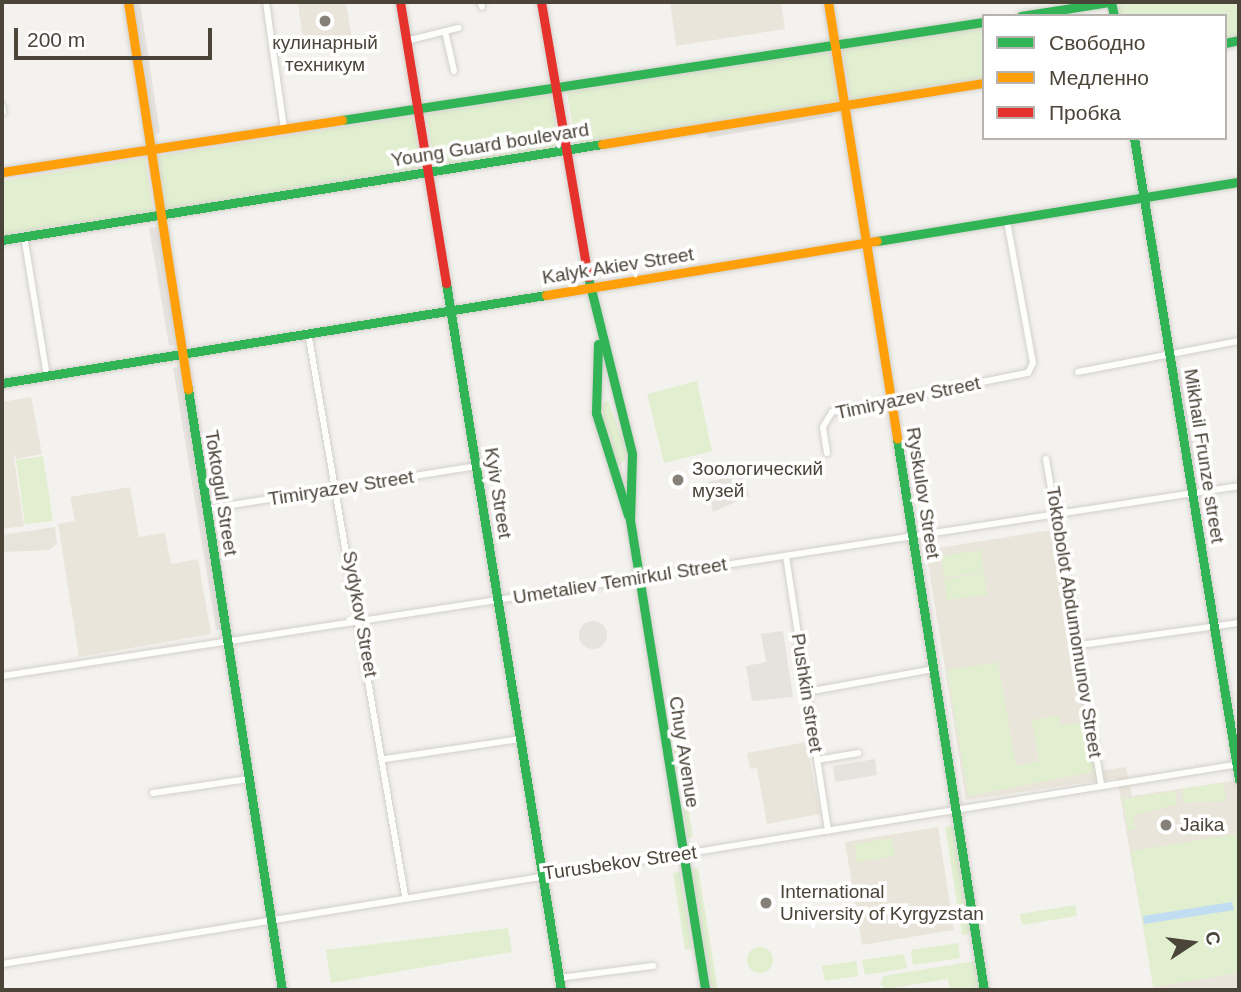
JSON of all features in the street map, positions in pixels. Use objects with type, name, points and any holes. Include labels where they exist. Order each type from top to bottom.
[{"type":"main road","name":"Toktogul Street","points":[[128,2],[282,990]]},
{"type":"main road","name":"Kyiv Street","points":[[400,2],[561,990]]},
{"type":"main road","name":"Chuy Avenue","points":[[541,2],[598,338],[630,443],[630,520]]},
{"type":"main road","name":"Ryskulov Street","points":[[828,2],[984,990]]},
{"type":"main road","points":[[1034,14],[1110,2]]},
{"type":"main road","points":[[2,172],[834,40],[982,22]]},
{"type":"main road","name":"Young Guard boulevard","points":[[2,240],[982,83]]},
{"type":"main road","name":"Mikhail Frunze street","points":[[1134,140],[1239,779]]},
{"type":"main road","name":"Kalyk Akiev Street","points":[[2,383],[590,287],[1144,201],[1239,182]]},
{"type":"main road","name":"Chuy Avenue","points":[[598,338],[596,413],[630,520],[705,990]]},
{"type":"street","points":[[265,2],[284,128]]},
{"type":"street","points":[[406,41],[458,28]]},
{"type":"street","points":[[445,31],[454,71]]},
{"type":"street","points":[[2,106],[3,112]]},
{"type":"street","name":"Timiryazev Street","points":[[827,453],[823,427],[832,412],[1028,373],[1033,363],[1007,222]]},
{"type":"street","points":[[24,236],[47,377]]},
{"type":"street","name":"Sydykov Street","points":[[308,332],[362,622],[405,896]]},
{"type":"street","points":[[1078,372],[1239,341]]},
{"type":"street","name":"Toktobolot Abdumomunov Street","points":[[1046,458],[1080,645],[1101,785]]},
{"type":"street","name":"Timiryazev Street","points":[[206,509],[476,466]]},
{"type":"street","name":"Umetaliev Temirkul Street","points":[[2,676],[1239,486]]},
{"type":"street","name":"Pushkin street","points":[[786,556],[828,831]]},
{"type":"street","points":[[1080,645],[1239,623]]},
{"type":"street","points":[[807,692],[933,669]]},
{"type":"street","points":[[385,759],[520,738]]},
{"type":"street","points":[[817,760],[858,753]]},
{"type":"street","name":"Turusbekov Street","points":[[2,964],[269,917],[683,854],[1238,764]]},
{"type":"street","points":[[153,793],[248,779]]},
{"type":"street","points":[[559,978],[653,966]]},
{"type":"shaded area","points":[[128,2],[140,2],[160,133],[148,134]]},
{"type":"shaded area","name":"кулинарный техникум","points":[[346,2],[353,46],[318,51],[316,37],[303,39],[298,4]]},
{"type":"shaded area","points":[[670,2],[781,2],[785,29],[676,46]]},
{"type":"shaded area","points":[[833,112],[833,116],[708,138],[707,133]]},
{"type":"shaded area","points":[[162,226],[180,344],[169,346],[149,228]]},
{"type":"shaded area","points":[[184,366],[225,629],[216,630],[173,368]]},
{"type":"shaded area","points":[[1182,369],[1199,470],[1194,471],[1176,370]]},
{"type":"shaded area","points":[[31,397],[42,454],[16,459],[13,452],[24,526],[2,529],[2,402]]},
{"type":"shaded area","points":[[744,474],[749,496],[713,512],[707,482]]},
{"type":"shaded area","points":[[130,487],[139,537],[165,533],[171,564],[198,559],[211,634],[79,657],[58,524],[75,521],[70,497]]},
{"type":"shaded area","points":[[55,527],[57,543],[50,550],[2,552],[2,535]]},
{"type":"shaded area","points":[[1057,529],[1098,771],[1126,767],[1132,796],[1239,780],[1239,990],[1154,990],[1117,778],[966,800],[926,550]]},
{"type":"shaded area","points":[[593,621],[603,625],[607,635],[603,645],[593,649],[583,645],[579,635],[583,625]]},
{"type":"shaded area","points":[[783,631],[793,697],[752,701],[746,666],[766,662],[761,634]]},
{"type":"shaded area","points":[[806,742],[820,814],[767,824],[757,768],[750,769],[747,753]]},
{"type":"shaded area","points":[[875,759],[877,775],[835,782],[833,766]]},
{"type":"shaded area","points":[[938,827],[954,930],[862,945],[845,842]]},
{"type":"green space","points":[[1137,2],[1239,2],[1239,38],[1227,41],[1227,14],[1118,14],[1117,5]]},
{"type":"green space","points":[[982,26],[982,80],[851,101],[842,48]]},
{"type":"green space","points":[[831,50],[839,103],[576,145],[567,92]]},
{"type":"green space","points":[[551,94],[559,147],[435,167],[426,114]]},
{"type":"green space","points":[[413,116],[421,169],[165,210],[157,156]]},
{"type":"green space","points":[[145,158],[153,211],[2,235],[2,181]]},
{"type":"green space","points":[[697,381],[712,451],[664,463],[647,394]]},
{"type":"green space","points":[[608,400],[628,454],[620,466],[609,460],[600,406]]},
{"type":"green space","points":[[43,456],[53,521],[25,524],[16,460]]},
{"type":"green space","points":[[981,550],[984,572],[944,577],[941,556]]},
{"type":"green space","points":[[984,573],[987,595],[947,600],[944,579]]},
{"type":"green space","points":[[998,662],[1016,766],[1039,761],[1032,720],[1058,715],[1060,726],[1090,721],[1098,771],[968,796],[947,670]]},
{"type":"green space","points":[[670,730],[675,730],[693,837],[688,838]]},
{"type":"green space","points":[[1223,783],[1226,801],[1184,803],[1182,789]]},
{"type":"green space","points":[[1175,791],[1177,804],[1133,816],[1135,829],[1128,830],[1123,799]]},
{"type":"green space","points":[[953,826],[970,934],[962,935],[945,827]]},
{"type":"green space","points":[[1237,834],[1239,973],[1153,987],[1131,851]]},
{"type":"green space","points":[[892,838],[895,856],[857,862],[854,844]]},
{"type":"green space","points":[[698,868],[718,990],[712,990],[691,869]]},
{"type":"green space","points":[[680,872],[692,949],[685,950],[673,873]]},
{"type":"green space","points":[[1075,905],[1077,916],[1022,925],[1020,914]]},
{"type":"green space","points":[[508,928],[512,952],[331,983],[326,950]]},
{"type":"green space","points":[[958,943],[960,958],[913,965],[911,950]]},
{"type":"green space","points":[[760,947],[769,951],[773,960],[769,969],[760,973],[751,969],[747,960],[751,951]]},
{"type":"green space","points":[[904,954],[907,968],[865,975],[862,960]]},
{"type":"green space","points":[[856,961],[858,976],[825,981],[822,966]]},
{"type":"green space","points":[[975,961],[980,990],[950,990],[948,979],[886,989],[880,984],[884,976]]},
{"type":"water","points":[[1232,902],[1234,910],[1144,924],[1143,916]]},
{"type":"traffic: fast","points":[[1034,14],[1109,2]]},
{"type":"traffic: fast","points":[[1111,2],[1114,14]]},
{"type":"traffic: fast","points":[[342,120],[982,22]]},
{"type":"traffic: fast","points":[[1227,43],[1239,40]]},
{"type":"traffic: fast","points":[[1134,140],[1239,779]]},
{"type":"traffic: fast","points":[[2,240],[602,144]]},
{"type":"traffic: fast","points":[[877,241],[1239,182]]},
{"type":"traffic: fast","points":[[588,277],[632,454],[630,520],[705,990]]},
{"type":"traffic: fast","points":[[446,283],[561,990]]},
{"type":"traffic: fast","points":[[2,383],[546,295]]},
{"type":"traffic: fast","points":[[598,344],[596,413],[628,515]]},
{"type":"traffic: fast","points":[[188,389],[282,990]]},
{"type":"traffic: fast","points":[[897,439],[984,990]]},
{"type":"traffic: slow","points":[[128,2],[188,389]]},
{"type":"traffic: slow","points":[[828,2],[897,439]]},
{"type":"traffic: slow","points":[[602,144],[982,83]]},
{"type":"traffic: slow","points":[[2,172],[342,120]]},
{"type":"traffic: slow","points":[[546,295],[877,241]]},
{"type":"traffic: jam","points":[[400,2],[446,283]]},
{"type":"traffic: jam","points":[[541,2],[588,277]]},
{"type":"place","name":"кулинарный техникум","points":[[325,21]]},
{"type":"place","name":"Зоологический музей","points":[[678,480]]},
{"type":"place","name":"Jaika","points":[[1166,825]]},
{"type":"place","name":"International University of Kyrgyzstan","points":[[766,903]]}]
